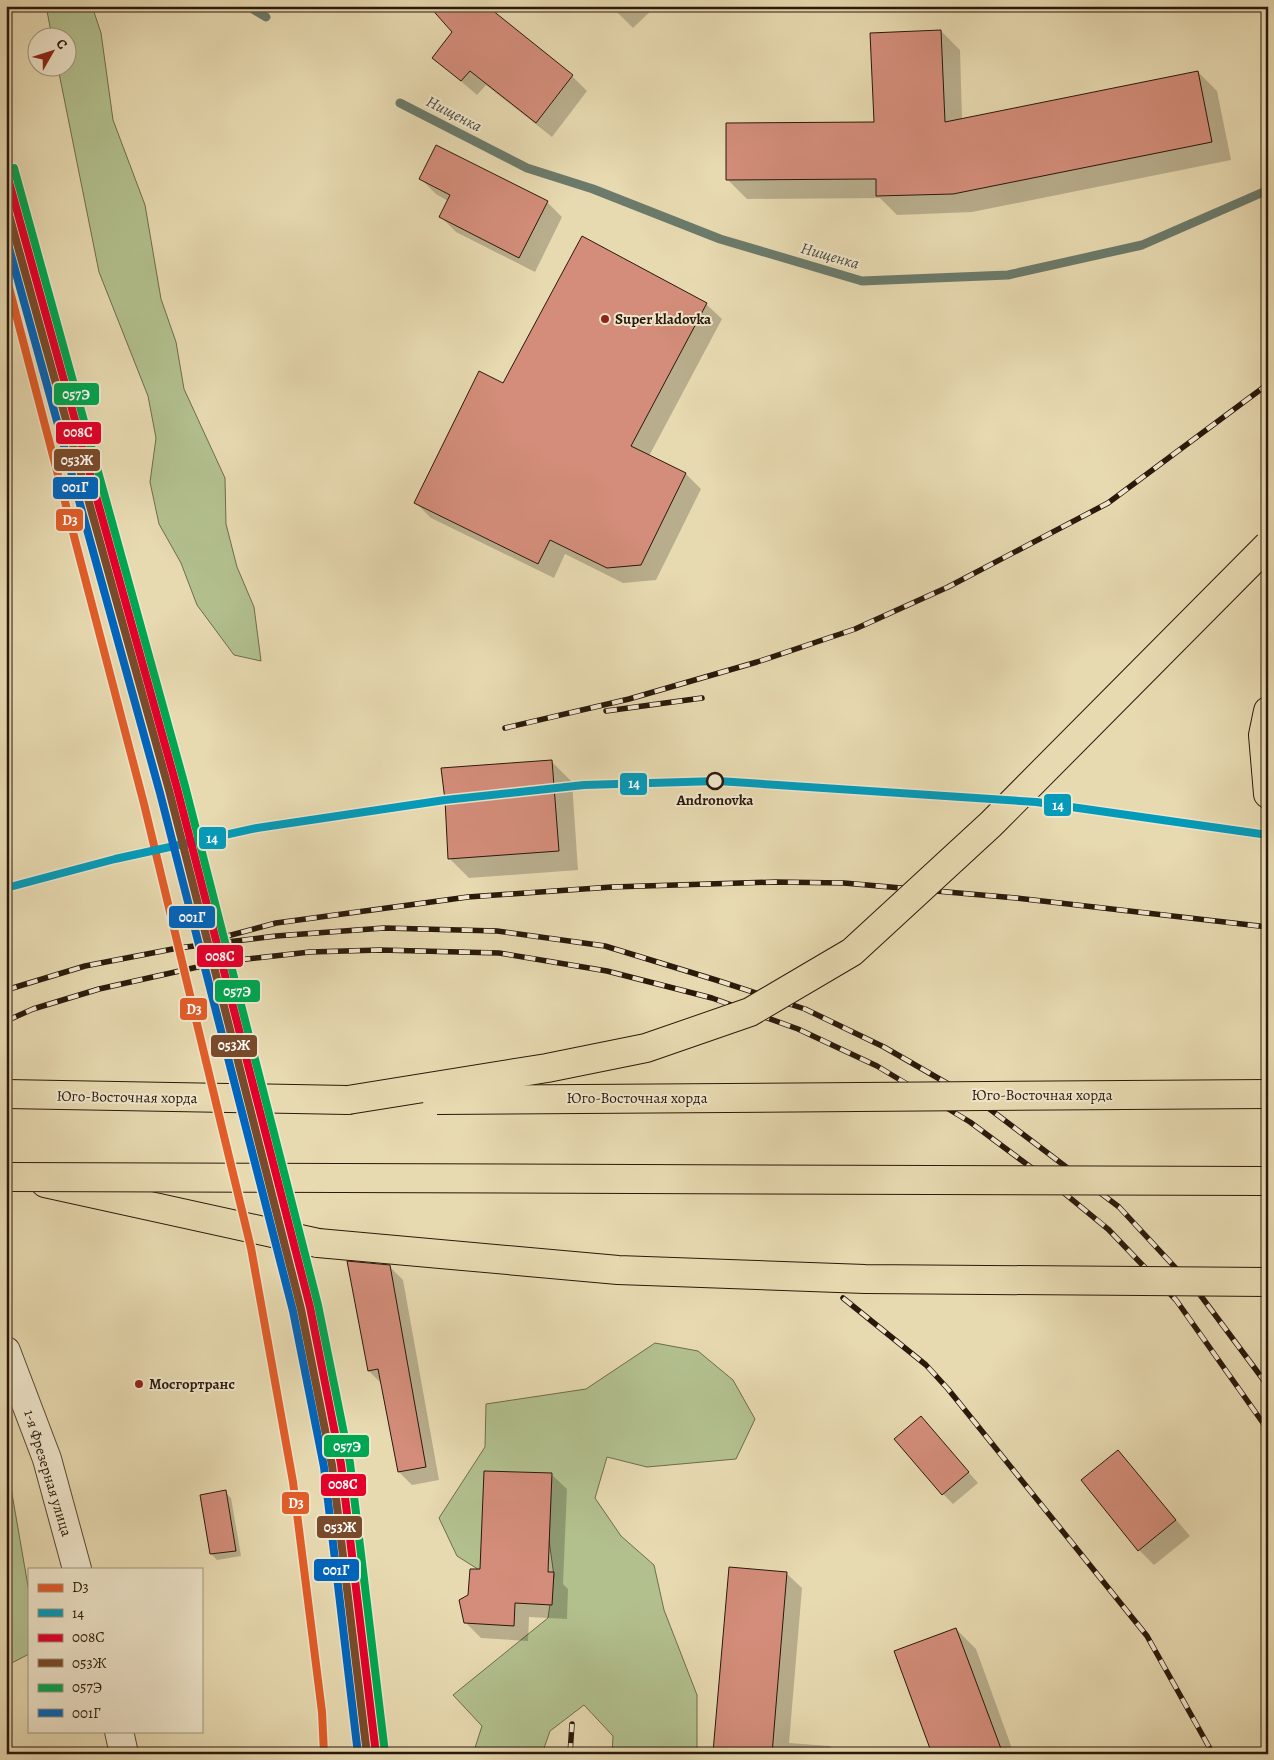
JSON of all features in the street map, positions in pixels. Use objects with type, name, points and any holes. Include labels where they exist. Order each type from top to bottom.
[{"type":"main road","points":[[348,1100],[548,1068],[646,1048],[750,1012],[852,952],[991,824],[1268,545]]},
{"type":"main road","points":[[1268,711],[1263,735],[1268,794]]},
{"type":"main road","name":"Юго-Восточная хорда","points":[[6,1094],[348,1100],[1268,1094]]},
{"type":"main road","points":[[15,1178],[1268,1182]]},
{"type":"main road","points":[[15,1178],[318,1243],[618,1270],[865,1279],[1268,1282]]},
{"type":"street","name":"1-я Фрезерная улица","points":[[6,1351],[47,1459],[77,1568]]},
{"type":"street","points":[[119,1732],[124,1754]]},
{"type":"green space","points":[[46,6],[92,6],[101,33],[113,120],[145,205],[161,299],[176,342],[184,389],[225,478],[226,524],[237,567],[254,607],[261,661],[234,655],[197,605],[181,563],[159,524],[150,482],[156,438],[148,396],[99,272],[60,78],[78,78],[78,28],[50,28]]},
{"type":"green space","points":[[655,1343],[698,1351],[733,1380],[755,1419],[736,1459],[647,1467],[607,1457],[595,1498],[621,1536],[654,1565],[664,1610],[697,1695],[697,1754],[612,1754],[613,1736],[584,1705],[550,1731],[542,1754],[473,1754],[482,1726],[453,1695],[548,1618],[554,1576],[548,1533],[492,1578],[457,1556],[439,1518],[485,1447],[486,1404],[586,1389]]},
{"type":"green space","points":[[6,1459],[28,1586],[28,1655],[6,1666]]},
{"type":"building","points":[[429,6],[487,6],[573,75],[536,123],[470,71],[461,81],[432,58],[452,32]]},
{"type":"building","points":[[941,30],[945,122],[1198,71],[1212,142],[953,194],[876,196],[876,179],[726,180],[726,123],[874,122],[870,33]]},
{"type":"building","points":[[436,145],[548,201],[519,258],[439,217],[450,195],[419,179]]},
{"type":"building","points":[[582,236],[707,303],[631,446],[686,473],[641,565],[607,568],[550,540],[538,564],[414,503],[479,371],[503,383]]},
{"type":"building","points":[[552,760],[559,851],[448,859],[445,800],[441,768]]},
{"type":"building","points":[[347,1261],[390,1265],[426,1467],[398,1472],[378,1369],[368,1371]]},
{"type":"building","points":[[921,1416],[969,1472],[942,1495],[894,1439]]},
{"type":"building","points":[[1118,1450],[1176,1520],[1138,1551],[1081,1480]]},
{"type":"building","points":[[484,1471],[552,1473],[548,1572],[554,1572],[552,1605],[515,1603],[514,1626],[464,1623],[459,1600],[468,1595],[470,1569],[480,1569]]},
{"type":"building","points":[[226,1490],[236,1551],[210,1554],[200,1495]]},
{"type":"building","points":[[729,1567],[787,1572],[772,1754],[713,1752]]},
{"type":"building","points":[[956,1628],[1003,1754],[932,1754],[894,1651]]},
{"type":"waterway","name":"Нищенка","points":[[248,6],[266,17]]},
{"type":"waterway","name":"Нищенка","points":[[400,103],[527,168],[593,189],[720,239],[862,281],[1008,275],[1142,245],[1268,190]]},
{"type":"railway","points":[[505,728],[629,699],[757,662],[855,629],[948,587],[1108,503],[1268,384]]},
{"type":"railway","points":[[606,711],[702,698]]},
{"type":"railway","points":[[220,938],[276,923],[468,897],[612,887],[776,882],[844,883],[1016,898],[1268,927]]},
{"type":"railway","points":[[6,990],[85,966],[178,948],[276,936],[384,928],[497,931],[605,946],[716,980],[805,1009],[884,1047],[983,1104],[1119,1207],[1198,1292],[1268,1386]]},
{"type":"railway","points":[[6,1021],[33,1009],[99,989],[220,962],[310,952],[380,950],[499,953],[607,971],[712,998],[798,1029],[877,1066],[970,1122],[1052,1183],[1108,1229],[1176,1300],[1268,1430]]},
{"type":"railway","points":[[843,1298],[926,1365],[948,1389],[1147,1636],[1213,1754]]},
{"type":"railway","points":[[570,1754],[572,1724]]},
{"type":"transit line","name":"057Э","points":[[14,168],[185,786],[318,1305],[350,1463],[385,1753]]},
{"type":"transit line","name":"008С","points":[[6,171],[177,788],[310,1307],[341,1464],[376,1754]]},
{"type":"transit line","name":"053Ж","points":[[6,204],[169,790],[301,1309],[332,1465],[367,1754]]},
{"type":"transit line","name":"001Г","points":[[6,237],[160,793],[293,1311],[324,1467],[358,1754]]},
{"type":"transit line","name":"D3","points":[[6,276],[144,804],[251,1248],[293,1482],[322,1712],[324,1754]]},
{"type":"transit line","name":"14","points":[[6,888],[115,859],[257,828],[445,800],[584,785],[718,781],[1036,802],[1268,835]]},
{"type":"place","name":"Super kladovka","points":[[605,319]]},
{"type":"place","name":"Andronovka","points":[[715,781]]},
{"type":"place","name":"Мосгортранс","points":[[139,1384]]}]
